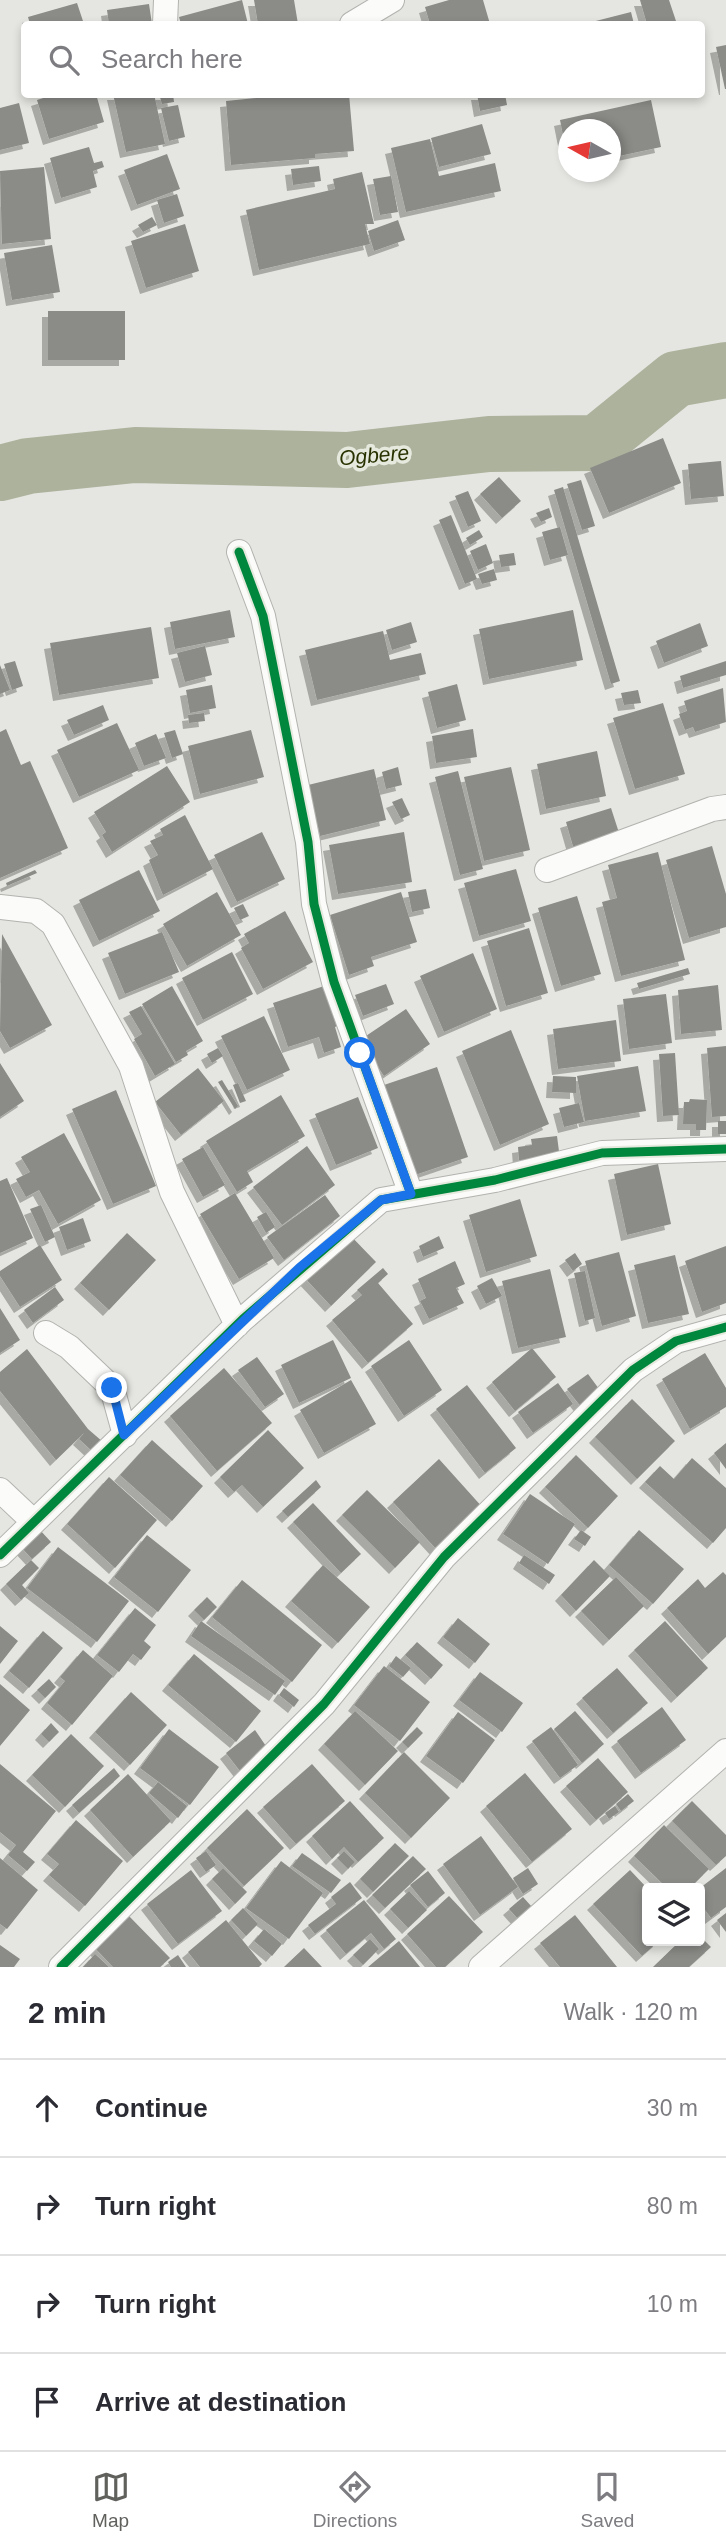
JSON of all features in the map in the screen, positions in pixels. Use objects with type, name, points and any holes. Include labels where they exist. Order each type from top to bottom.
[{"type":"street","points":[[165,21],[166,0]]},
{"type":"street","points":[[357,21],[393,0]]},
{"type":"street","points":[[239,552],[263,616],[308,842],[313,904],[331,969],[411,1194]]},
{"type":"street","points":[[547,870],[712,809],[726,807]]},
{"type":"street","points":[[0,907],[36,911],[53,924],[131,1066],[172,1192],[237,1325]]},
{"type":"street","points":[[0,1555],[237,1325],[381,1200],[495,1180],[602,1153],[726,1149]]},
{"type":"street","points":[[61,1967],[324,1704],[444,1558],[634,1370],[676,1341],[726,1327]]},
{"type":"street","points":[[46,1333],[69,1347],[112,1388],[124,1435]]},
{"type":"street","points":[[0,1490],[34,1522]]},
{"type":"street","points":[[481,1967],[726,1751]]},
{"type":"building","points":[[242,0],[247,21],[180,21],[179,17]]},
{"type":"building","points":[[254,0],[294,0],[298,21],[258,21]]},
{"type":"building","points":[[449,0],[483,0],[489,21],[429,21],[425,7]]},
{"type":"building","points":[[640,0],[669,0],[676,21],[646,21]]},
{"type":"building","points":[[77,3],[83,21],[29,21],[28,17]]},
{"type":"building","points":[[149,4],[152,21],[109,21],[107,10]]},
{"type":"building","points":[[631,12],[633,21],[596,21]]},
{"type":"building","points":[[726,45],[726,89],[725,89],[716,47]]},
{"type":"building","points":[[97,98],[104,122],[49,139],[37,100]]},
{"type":"building","points":[[114,98],[155,98],[165,144],[126,152]]},
{"type":"building","points":[[160,98],[174,98],[174,102],[162,104]]},
{"type":"building","points":[[256,98],[349,98],[354,151],[315,154],[315,158],[231,165],[226,101]]},
{"type":"building","points":[[478,98],[506,98],[507,105],[480,111]]},
{"type":"building","points":[[651,100],[661,147],[621,156],[621,119],[565,119]]},
{"type":"building","points":[[19,103],[29,143],[0,150],[0,108]]},
{"type":"building","points":[[178,105],[185,137],[169,141],[161,108]]},
{"type":"building","points":[[482,124],[491,154],[439,167],[431,138]]},
{"type":"building","points":[[430,139],[439,176],[495,163],[501,191],[406,212],[391,148]]},
{"type":"building","points":[[89,147],[94,163],[102,161],[104,167],[93,171],[97,187],[61,198],[50,158]]},
{"type":"building","points":[[167,154],[180,189],[137,205],[124,170]]},
{"type":"building","points":[[319,166],[321,181],[293,185],[291,169]]},
{"type":"building","points":[[44,167],[51,239],[2,244],[0,171]]},
{"type":"building","points":[[362,172],[374,224],[365,224],[370,244],[259,270],[246,210],[335,189],[333,179]]},
{"type":"building","points":[[391,176],[398,212],[380,215],[373,179]]},
{"type":"building","points":[[177,194],[184,216],[164,223],[157,200]]},
{"type":"building","points":[[152,217],[157,225],[143,232],[138,225]]},
{"type":"building","points":[[398,220],[405,240],[374,251],[368,231]]},
{"type":"building","points":[[185,224],[199,271],[146,288],[131,241]]},
{"type":"building","points":[[52,245],[60,292],[12,300],[4,253]]},
{"type":"building","points":[[48,311],[125,311],[125,360],[48,360]]},
{"type":"building","points":[[663,438],[681,483],[609,513],[590,468]]},
{"type":"building","points":[[721,461],[724,496],[691,499],[688,464]]},
{"type":"building","points":[[499,477],[521,501],[502,518],[480,494]]},
{"type":"building","points":[[581,480],[595,526],[582,530],[567,484]]},
{"type":"building","points":[[563,487],[620,681],[611,684],[554,490]]},
{"type":"building","points":[[468,491],[481,521],[468,527],[455,496]]},
{"type":"building","points":[[549,508],[552,517],[541,522],[536,513]]},
{"type":"building","points":[[451,515],[477,579],[465,584],[439,520]]},
{"type":"building","points":[[560,527],[568,555],[550,560],[542,532]]},
{"type":"building","points":[[479,530],[483,537],[470,545],[466,538]]},
{"type":"building","points":[[486,544],[493,563],[478,570],[470,551]]},
{"type":"building","points":[[514,553],[516,565],[501,567],[499,555]]},
{"type":"building","points":[[494,569],[497,580],[482,584],[478,574]]},
{"type":"building","points":[[230,610],[235,637],[175,649],[170,622]]},
{"type":"building","points":[[573,610],[583,660],[489,679],[479,629]]},
{"type":"building","points":[[411,622],[417,642],[392,650],[386,630]]},
{"type":"building","points":[[700,623],[708,646],[664,663],[656,641]]},
{"type":"building","points":[[151,627],[159,678],[59,695],[50,643]]},
{"type":"building","points":[[383,631],[390,660],[421,653],[426,674],[317,700],[305,650]]},
{"type":"building","points":[[205,646],[212,675],[185,682],[177,653]]},
{"type":"building","points":[[15,661],[23,686],[12,690],[4,664]]},
{"type":"building","points":[[726,661],[726,675],[683,688],[680,676]]},
{"type":"building","points":[[0,665],[10,690],[0,694]]},
{"type":"building","points":[[457,684],[466,720],[437,728],[428,692]]},
{"type":"building","points":[[212,685],[216,708],[190,713],[186,690]]},
{"type":"building","points":[[723,688],[726,722],[695,732],[693,727],[685,730],[679,714],[687,711],[684,701]]},
{"type":"building","points":[[638,690],[641,703],[624,705],[621,693]]},
{"type":"building","points":[[663,703],[685,774],[635,789],[613,718]]},
{"type":"building","points":[[103,705],[109,720],[74,735],[67,720]]},
{"type":"building","points":[[204,713],[205,721],[189,723],[188,715]]},
{"type":"building","points":[[117,723],[139,770],[79,797],[57,750]]},
{"type":"building","points":[[6,729],[21,765],[30,761],[68,848],[0,878],[0,732]]},
{"type":"building","points":[[473,729],[477,757],[436,763],[432,736]]},
{"type":"building","points":[[175,730],[183,754],[172,758],[164,733]]},
{"type":"building","points":[[251,730],[264,777],[200,794],[188,746]]},
{"type":"building","points":[[156,734],[166,758],[144,766],[135,743]]},
{"type":"building","points":[[597,751],[606,796],[546,809],[537,764]]},
{"type":"building","points":[[167,766],[190,802],[112,852],[102,835],[106,832],[94,812]]},
{"type":"building","points":[[398,767],[402,785],[386,789],[382,772]]},
{"type":"building","points":[[511,767],[530,850],[484,861],[464,777]]},
{"type":"building","points":[[374,769],[386,820],[320,836],[308,785]]},
{"type":"building","points":[[458,771],[483,869],[460,875],[435,777]]},
{"type":"building","points":[[402,798],[410,815],[401,819],[392,802]]},
{"type":"building","points":[[611,808],[621,839],[575,853],[566,822]]},
{"type":"building","points":[[185,815],[213,869],[163,895],[149,860],[158,855],[150,841],[163,835],[160,829]]},
{"type":"building","points":[[262,832],[285,879],[237,902],[214,855]]},
{"type":"building","points":[[404,832],[412,882],[338,894],[329,845]]},
{"type":"building","points":[[712,846],[726,894],[726,927],[689,938],[666,860]]},
{"type":"building","points":[[658,852],[685,960],[621,976],[602,902],[617,898],[608,865]]},
{"type":"building","points":[[516,869],[531,921],[479,936],[464,883]]},
{"type":"building","points":[[35,870],[37,873],[7,886],[6,883]]},
{"type":"building","points":[[139,870],[160,911],[99,941],[79,900]]},
{"type":"building","points":[[426,889],[430,908],[412,912],[408,892]]},
{"type":"building","points":[[217,892],[241,935],[187,966],[163,924]]},
{"type":"building","points":[[401,892],[417,942],[371,957],[374,966],[349,975],[330,915]]},
{"type":"building","points":[[577,896],[601,974],[561,986],[538,908]]},
{"type":"building","points":[[243,904],[249,916],[240,920],[234,908]]},
{"type":"building","points":[[285,911],[313,962],[263,989],[241,948],[249,943],[244,934]]},
{"type":"building","points":[[529,928],[548,993],[506,1006],[487,941]]},
{"type":"building","points":[[162,932],[179,972],[125,994],[108,953]]},
{"type":"building","points":[[2,934],[52,1025],[10,1048],[0,1031]]},
{"type":"building","points":[[232,952],[253,994],[203,1020],[182,978]]},
{"type":"building","points":[[473,953],[497,1009],[444,1032],[420,976]]},
{"type":"building","points":[[688,968],[690,974],[639,989],[637,983]]},
{"type":"building","points":[[386,984],[394,1004],[363,1016],[355,995]]},
{"type":"building","points":[[327,985],[340,1025],[335,1027],[341,1047],[324,1053],[319,1037],[288,1047],[273,1003]]},
{"type":"building","points":[[718,985],[722,1030],[681,1034],[678,990]]},
{"type":"building","points":[[172,986],[203,1041],[186,1051],[188,1055],[176,1062],[142,1004]]},
{"type":"building","points":[[666,994],[672,1043],[629,1049],[623,999]]},
{"type":"building","points":[[141,1006],[175,1064],[155,1076],[134,1039],[142,1034],[129,1012]]},
{"type":"building","points":[[406,1009],[430,1044],[384,1076],[360,1040]]},
{"type":"building","points":[[264,1016],[290,1070],[247,1090],[221,1036]]},
{"type":"building","points":[[616,1020],[621,1061],[558,1069],[553,1029]]},
{"type":"building","points":[[511,1030],[549,1124],[500,1145],[462,1051]]},
{"type":"building","points":[[726,1046],[726,1116],[712,1117],[707,1048]]},
{"type":"building","points":[[218,1048],[223,1056],[212,1063],[207,1054]]},
{"type":"building","points":[[675,1053],[679,1115],[663,1116],[659,1054]]},
{"type":"building","points":[[0,1063],[24,1101],[0,1117]]},
{"type":"building","points":[[638,1066],[646,1111],[585,1121],[577,1076]]},
{"type":"building","points":[[437,1067],[468,1157],[415,1175],[384,1085]]},
{"type":"building","points":[[198,1068],[224,1101],[181,1135],[155,1102]]},
{"type":"building","points":[[553,1076],[576,1077],[576,1093],[552,1092]]},
{"type":"building","points":[[222,1080],[238,1106],[235,1109],[218,1082]]},
{"type":"building","points":[[238,1083],[246,1101],[240,1103],[233,1085]]},
{"type":"building","points":[[116,1090],[156,1186],[113,1204],[72,1109]]},
{"type":"building","points":[[281,1095],[305,1136],[247,1171],[253,1182],[237,1192],[206,1141]]},
{"type":"building","points":[[358,1097],[378,1148],[336,1165],[315,1114]]},
{"type":"building","points":[[690,1099],[707,1100],[706,1130],[696,1130],[696,1124],[683,1124],[684,1102],[689,1102]]},
{"type":"building","points":[[579,1103],[584,1122],[564,1127],[559,1108]]},
{"type":"building","points":[[718,1121],[726,1121],[726,1134],[718,1134]]},
{"type":"building","points":[[64,1133],[101,1200],[58,1224],[39,1190],[26,1197],[16,1179],[30,1172],[21,1157]]},
{"type":"building","points":[[557,1136],[560,1159],[519,1160],[518,1147],[532,1145],[531,1139]]},
{"type":"building","points":[[307,1146],[335,1185],[282,1225],[253,1187]]},
{"type":"building","points":[[203,1147],[225,1185],[203,1197],[182,1159]]},
{"type":"building","points":[[658,1164],[671,1224],[627,1235],[614,1174]]},
{"type":"building","points":[[7,1178],[33,1238],[0,1253],[0,1181]]},
{"type":"building","points":[[235,1193],[274,1258],[239,1279],[200,1214]]},
{"type":"building","points":[[325,1195],[340,1216],[284,1260],[267,1237]]},
{"type":"building","points":[[520,1199],[537,1256],[486,1272],[469,1215]]},
{"type":"building","points":[[41,1205],[55,1237],[45,1242],[30,1209]]},
{"type":"building","points":[[266,1212],[275,1227],[266,1233],[257,1217]]},
{"type":"building","points":[[83,1218],[91,1241],[67,1250],[59,1227]]},
{"type":"building","points":[[347,1232],[376,1262],[331,1306],[302,1275]]},
{"type":"building","points":[[127,1233],[156,1260],[109,1310],[80,1283]]},
{"type":"building","points":[[439,1236],[444,1248],[423,1257],[419,1246]]},
{"type":"building","points":[[40,1245],[62,1280],[20,1307],[0,1276],[0,1271]]},
{"type":"building","points":[[726,1246],[726,1303],[702,1312],[685,1261]]},
{"type":"building","points":[[619,1252],[636,1316],[602,1326],[585,1261]]},
{"type":"building","points":[[575,1253],[582,1264],[573,1271],[565,1260]]},
{"type":"building","points":[[675,1255],[689,1314],[648,1323],[634,1265]]},
{"type":"building","points":[[455,1261],[465,1284],[456,1288],[464,1303],[429,1319],[420,1301],[426,1298],[418,1279]]},
{"type":"building","points":[[383,1268],[388,1274],[378,1283],[413,1324],[368,1363],[332,1320],[362,1295],[357,1290]]},
{"type":"building","points":[[550,1269],[566,1337],[518,1348],[502,1281]]},
{"type":"building","points":[[585,1271],[595,1318],[585,1321],[574,1273]]},
{"type":"building","points":[[492,1278],[502,1296],[486,1304],[477,1286]]},
{"type":"building","points":[[55,1287],[64,1300],[33,1323],[24,1310]]},
{"type":"building","points":[[0,1308],[20,1340],[0,1353]]},
{"type":"building","points":[[333,1340],[351,1378],[299,1403],[281,1365]]},
{"type":"building","points":[[409,1340],[442,1390],[404,1416],[371,1366]]},
{"type":"building","points":[[532,1348],[556,1377],[515,1411],[492,1382]]},
{"type":"building","points":[[27,1349],[88,1429],[103,1442],[93,1452],[79,1439],[84,1433],[56,1460],[0,1391],[0,1372]]},
{"type":"building","points":[[705,1353],[726,1388],[726,1407],[690,1429],[662,1379]]},
{"type":"building","points":[[257,1357],[284,1394],[265,1407],[238,1370]]},
{"type":"building","points":[[224,1368],[272,1423],[217,1471],[170,1416]]},
{"type":"building","points":[[588,1374],[602,1393],[582,1408],[567,1389]]},
{"type":"building","points":[[351,1380],[376,1424],[324,1453],[300,1410]]},
{"type":"building","points":[[558,1383],[573,1404],[533,1433],[518,1412]]},
{"type":"building","points":[[467,1385],[516,1448],[485,1473],[436,1409]]},
{"type":"building","points":[[632,1399],[675,1441],[637,1479],[595,1437]]},
{"type":"building","points":[[268,1430],[304,1468],[263,1507],[242,1485],[234,1492],[220,1477]]},
{"type":"building","points":[[152,1440],[203,1486],[172,1521],[120,1475]]},
{"type":"building","points":[[726,1443],[726,1469],[714,1453]]},
{"type":"building","points":[[576,1455],[618,1496],[588,1528],[545,1487]]},
{"type":"building","points":[[692,1458],[726,1488],[726,1528],[713,1543],[645,1482],[660,1466],[674,1479]]},
{"type":"building","points":[[439,1459],[484,1509],[438,1551],[393,1502]]},
{"type":"building","points":[[109,1477],[157,1520],[115,1568],[67,1524]]},
{"type":"building","points":[[316,1480],[321,1487],[288,1517],[282,1511]]},
{"type":"building","points":[[367,1490],[420,1542],[395,1568],[342,1515]]},
{"type":"building","points":[[530,1494],[575,1524],[548,1564],[503,1534]]},
{"type":"building","points":[[313,1503],[361,1554],[341,1573],[293,1522]]},
{"type":"building","points":[[40,1530],[51,1542],[32,1559],[21,1547]]},
{"type":"building","points":[[581,1530],[591,1537],[585,1546],[574,1539]]},
{"type":"building","points":[[639,1530],[684,1569],[653,1604],[609,1565]]},
{"type":"building","points":[[147,1535],[191,1570],[158,1612],[114,1577]]},
{"type":"building","points":[[58,1547],[129,1601],[97,1642],[27,1588]]},
{"type":"building","points":[[524,1555],[555,1575],[549,1584],[519,1563]]},
{"type":"building","points":[[31,1560],[39,1568],[22,1585],[29,1593],[21,1600],[6,1584]]},
{"type":"building","points":[[594,1560],[610,1576],[576,1611],[561,1595]]},
{"type":"building","points":[[323,1565],[370,1607],[338,1643],[291,1601]]},
{"type":"building","points":[[723,1572],[726,1575],[726,1637],[708,1654],[667,1608],[698,1579],[705,1588]]},
{"type":"building","points":[[616,1577],[644,1606],[609,1640],[581,1611]]},
{"type":"building","points":[[242,1580],[322,1645],[292,1682],[212,1617]]},
{"type":"building","points":[[207,1597],[217,1607],[204,1620],[194,1610]]},
{"type":"building","points":[[135,1608],[156,1625],[144,1641],[151,1647],[141,1660],[133,1654],[119,1672],[97,1655]]},
{"type":"building","points":[[458,1618],[490,1644],[475,1663],[443,1637]]},
{"type":"building","points":[[201,1621],[285,1681],[275,1695],[191,1636]]},
{"type":"building","points":[[665,1621],[708,1668],[677,1697],[634,1650]]},
{"type":"building","points":[[0,1626],[18,1641],[0,1664]]},
{"type":"building","points":[[43,1631],[63,1648],[29,1688],[9,1671]]},
{"type":"building","points":[[417,1642],[443,1665],[431,1679],[405,1655]]},
{"type":"building","points":[[83,1650],[113,1676],[72,1725],[47,1703],[65,1681],[60,1677]]},
{"type":"building","points":[[194,1654],[261,1711],[236,1742],[168,1685]]},
{"type":"building","points":[[396,1656],[411,1668],[403,1677],[389,1666]]},
{"type":"building","points":[[384,1666],[430,1702],[400,1741],[354,1705]]},
{"type":"building","points":[[617,1668],[648,1703],[613,1733],[582,1698]]},
{"type":"building","points":[[480,1672],[523,1703],[502,1732],[459,1700]]},
{"type":"building","points":[[49,1679],[56,1687],[45,1698],[37,1690]]},
{"type":"building","points":[[0,1684],[30,1710],[0,1746]]},
{"type":"building","points":[[284,1688],[299,1700],[294,1707],[279,1695]]},
{"type":"building","points":[[131,1692],[167,1725],[130,1765],[95,1732]]},
{"type":"building","points":[[662,1707],[686,1740],[641,1773],[617,1741]]},
{"type":"building","points":[[355,1711],[398,1751],[365,1785],[324,1744]]},
{"type":"building","points":[[575,1711],[604,1744],[582,1763],[554,1729]]},
{"type":"building","points":[[458,1712],[495,1740],[463,1783],[426,1756]]},
{"type":"building","points":[[51,1723],[59,1732],[49,1742],[41,1734]]},
{"type":"building","points":[[417,1727],[423,1733],[408,1748],[402,1742]]},
{"type":"building","points":[[551,1727],[578,1765],[560,1778],[532,1741]]},
{"type":"building","points":[[169,1729],[219,1767],[190,1805],[140,1768]]},
{"type":"building","points":[[255,1730],[268,1749],[240,1771],[226,1753]]},
{"type":"building","points":[[71,1734],[104,1766],[65,1807],[32,1775]]},
{"type":"building","points":[[404,1752],[450,1798],[411,1838],[365,1793]]},
{"type":"building","points":[[598,1758],[628,1792],[596,1820],[566,1786]]},
{"type":"building","points":[[0,1764],[56,1811],[23,1852],[35,1862],[27,1871],[8,1855],[16,1845],[0,1832]]},
{"type":"building","points":[[312,1764],[345,1801],[296,1844],[263,1807]]},
{"type":"building","points":[[114,1768],[120,1776],[79,1813],[72,1805]]},
{"type":"building","points":[[525,1773],[572,1829],[532,1862],[486,1806]]},
{"type":"building","points":[[128,1774],[171,1821],[133,1857],[90,1810]]},
{"type":"building","points":[[158,1782],[187,1806],[178,1818],[149,1793]]},
{"type":"building","points":[[628,1794],[634,1801],[621,1811],[616,1804]]},
{"type":"building","points":[[350,1801],[384,1838],[358,1862],[344,1847],[332,1859],[312,1836]]},
{"type":"building","points":[[692,1801],[726,1835],[726,1856],[716,1865],[672,1821]]},
{"type":"building","points":[[615,1806],[619,1812],[609,1819],[605,1813]]},
{"type":"building","points":[[247,1809],[284,1848],[244,1886],[207,1848]]},
{"type":"building","points":[[76,1820],[123,1861],[85,1906],[49,1875],[59,1864],[47,1854]]},
{"type":"building","points":[[664,1825],[709,1869],[695,1883],[662,1883],[634,1856]]},
{"type":"building","points":[[481,1836],[518,1887],[480,1915],[443,1864]]},
{"type":"building","points":[[395,1843],[409,1856],[373,1892],[360,1879]]},
{"type":"building","points":[[206,1851],[216,1865],[206,1872],[196,1858]]},
{"type":"building","points":[[344,1851],[355,1862],[348,1869],[337,1858]]},
{"type":"building","points":[[302,1853],[341,1880],[331,1893],[292,1866]]},
{"type":"building","points":[[413,1856],[426,1869],[385,1908],[372,1895]]},
{"type":"building","points":[[0,1858],[38,1890],[7,1929],[0,1924]]},
{"type":"building","points":[[281,1861],[323,1893],[289,1939],[246,1908]]},
{"type":"building","points":[[223,1868],[247,1892],[235,1904],[212,1879]]},
{"type":"building","points":[[528,1868],[538,1884],[523,1894],[513,1878]]},
{"type":"building","points":[[726,1868],[726,1907],[711,1918],[705,1910],[705,1884]]},
{"type":"building","points":[[191,1870],[222,1911],[178,1944],[147,1904]]},
{"type":"building","points":[[630,1870],[642,1883],[642,1946],[653,1946],[642,1956],[593,1904]]},
{"type":"building","points":[[428,1871],[445,1893],[428,1907],[410,1885]]},
{"type":"building","points":[[350,1882],[362,1898],[315,1934],[308,1925],[336,1904],[331,1897]]},
{"type":"building","points":[[409,1891],[427,1910],[408,1928],[390,1909]]},
{"type":"building","points":[[449,1896],[483,1932],[445,1967],[436,1967],[407,1934]]},
{"type":"building","points":[[523,1897],[532,1907],[518,1919],[509,1909]]},
{"type":"building","points":[[364,1900],[396,1939],[384,1949],[371,1933],[346,1954],[326,1930]]},
{"type":"building","points":[[243,1908],[258,1924],[246,1936],[231,1920]]},
{"type":"building","points":[[726,1913],[726,1932],[717,1920]]},
{"type":"building","points":[[127,1914],[170,1958],[160,1967],[113,1967],[93,1946]]},
{"type":"building","points":[[575,1915],[617,1967],[560,1967],[540,1943]]},
{"type":"building","points":[[226,1920],[262,1964],[259,1967],[200,1967],[188,1952]]},
{"type":"building","points":[[264,1929],[282,1944],[272,1956],[254,1941]]},
{"type":"building","points":[[370,1939],[379,1949],[363,1965],[353,1955]]},
{"type":"building","points":[[399,1941],[420,1967],[368,1967]]},
{"type":"building","points":[[705,1941],[711,1947],[689,1967],[653,1967],[675,1946],[705,1946]]},
{"type":"building","points":[[0,1945],[20,1959],[14,1967],[0,1967]]},
{"type":"building","points":[[304,1948],[322,1967],[284,1967]]},
{"type":"building","points":[[95,1954],[109,1967],[83,1967]]},
{"type":"building","points":[[178,1955],[186,1967],[171,1967],[168,1962]]},
{"type":"waterway","name":"Ogbere","points":[[0,473],[28,466],[135,455],[347,460],[489,444],[597,443],[676,379],[726,370]]},
{"type":"cycle path","points":[[239,552],[263,616],[308,842],[314,904],[334,982],[411,1194]]},
{"type":"cycle path","points":[[0,1555],[243,1319],[381,1200],[495,1180],[602,1153],[726,1149]]},
{"type":"cycle path","points":[[61,1967],[324,1704],[444,1557],[633,1370],[676,1341],[726,1327]]},
{"type":"route","points":[[112,1388],[124,1435],[299,1268],[381,1200],[411,1194],[360,1053]]}]
